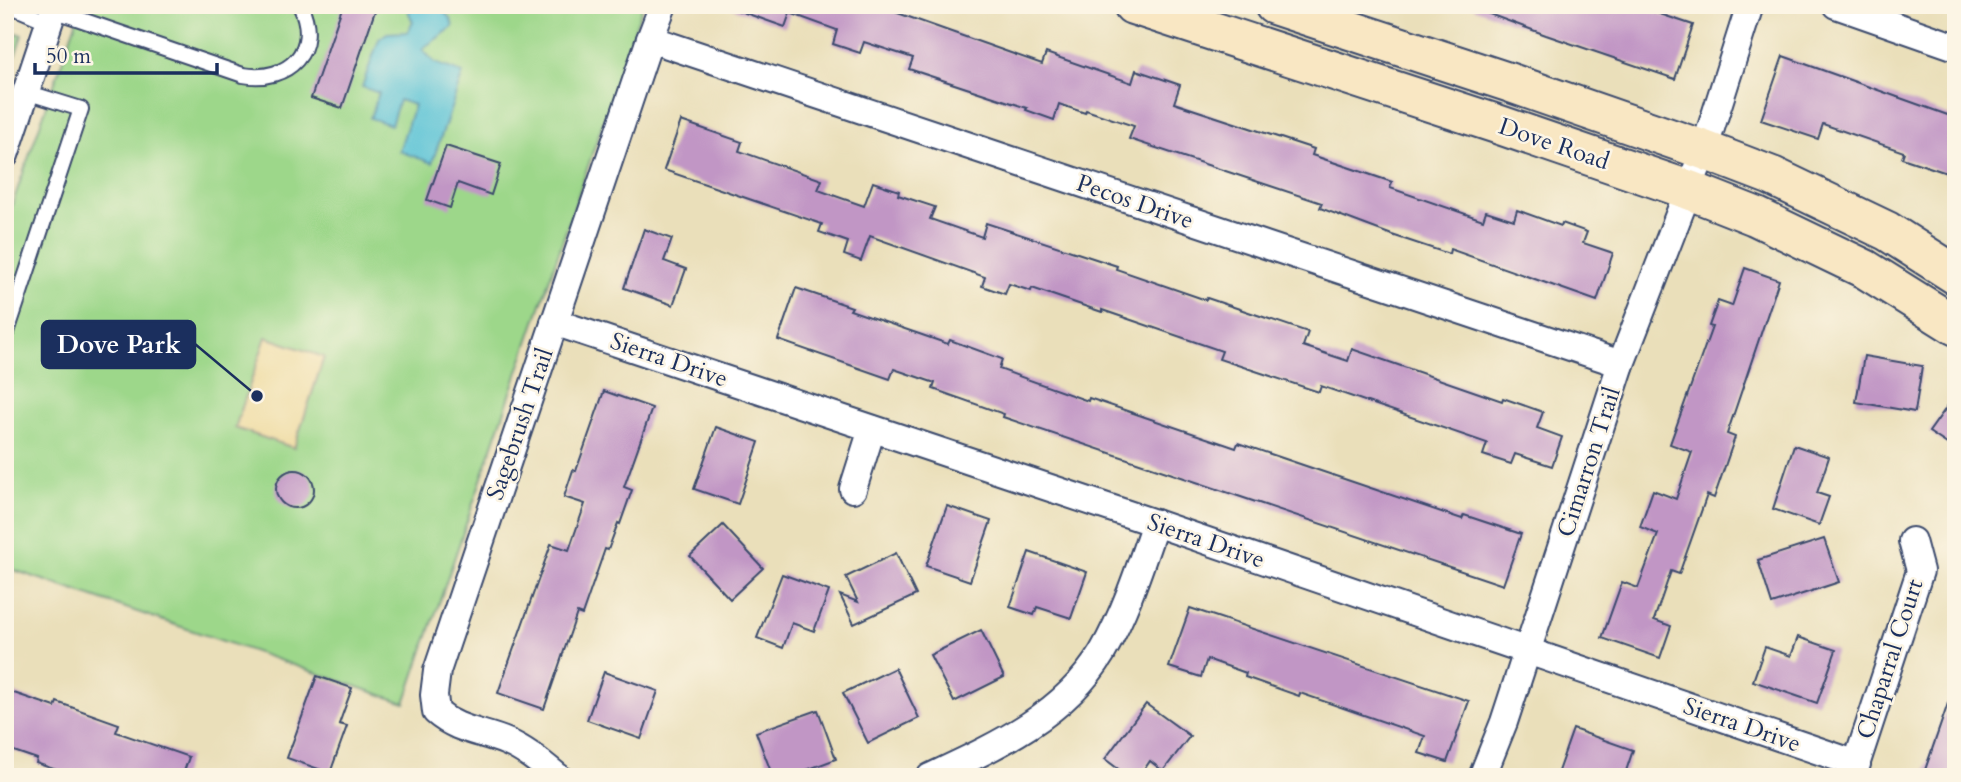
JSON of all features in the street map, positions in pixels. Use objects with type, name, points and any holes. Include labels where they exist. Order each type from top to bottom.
[{"type":"main road","name":"Dove Road","points":[[1133,5],[1689,190],[1755,216],[1865,269],[1956,326]]},
{"type":"main road","name":"Dove Road","points":[[1273,5],[1704,150],[1772,176],[1887,231],[1956,275]]},
{"type":"street","name":"Sagebrush Trail","points":[[558,777],[509,743],[449,723],[436,712],[434,695],[437,671],[663,5]]},
{"type":"street","name":"Cimarron Trail","points":[[1482,777],[1504,722],[1620,364],[1704,150],[1750,5]]},
{"type":"street","points":[[1836,5],[1956,47]]},
{"type":"street","points":[[5,155],[52,12]]},
{"type":"street","name":"Pecos Drive","points":[[650,40],[1620,364]]},
{"type":"street","name":"Sierra Drive","points":[[554,322],[1527,650],[1854,770]]},
{"type":"street","points":[[853,489],[872,429]]},
{"type":"street","points":[[930,777],[984,752],[1042,718],[1079,683],[1107,642],[1133,587],[1155,523]]},
{"type":"street","name":"Chaparral Court","points":[[1854,770],[1920,571],[1912,541]]},
{"type":"lane","points":[[9,5],[52,12],[258,78],[273,76],[298,59],[305,46],[308,30],[300,5]]},
{"type":"lane","points":[[5,338],[81,110],[26,92]]},
{"type":"green space","points":[[82,5],[643,5],[405,703],[5,567],[5,225]]},
{"type":"green space","points":[[17,33],[22,35],[5,86],[5,70]]},
{"type":"sand","points":[[266,337],[324,357],[294,448],[235,428]]},
{"type":"water","points":[[419,5],[439,7],[451,19],[453,27],[422,49],[435,63],[463,73],[432,163],[399,151],[414,105],[399,100],[391,125],[370,118],[379,93],[362,87],[379,39],[387,33],[408,32],[413,22],[408,11]]},
{"type":"building","points":[[343,5],[377,5],[342,108],[311,98]]},
{"type":"building","points":[[731,5],[875,5],[1042,64],[1046,53],[1132,83],[1136,70],[1180,85],[1174,103],[1314,149],[1312,155],[1392,182],[1390,188],[1483,220],[1486,211],[1514,220],[1517,210],[1561,226],[1562,223],[1587,232],[1583,243],[1613,253],[1597,301],[1450,249],[1449,254],[1392,235],[1320,208],[1322,203],[1129,139],[1134,126],[1059,104],[1054,120],[1026,110],[1027,108],[909,69],[913,58],[864,42],[860,53],[833,44],[837,30],[790,13],[785,27],[731,8]]},
{"type":"building","points":[[1474,5],[1633,5],[1693,25],[1675,79],[1546,35],[1473,8]]},
{"type":"building","points":[[1783,56],[1956,118],[1956,176],[1902,158],[1904,152],[1823,124],[1818,139],[1761,120]]},
{"type":"building","points":[[681,121],[742,142],[739,151],[822,180],[818,190],[864,206],[873,182],[899,191],[898,195],[935,207],[930,219],[982,237],[986,223],[1117,266],[1116,269],[1206,300],[1207,298],[1308,332],[1303,346],[1348,361],[1352,349],[1502,401],[1503,398],[1543,412],[1537,428],[1562,437],[1552,466],[1515,454],[1511,464],[1483,455],[1487,443],[1321,386],[1319,392],[1219,359],[1222,351],[1102,310],[1032,288],[1031,291],[1009,284],[1005,294],[982,286],[985,277],[870,236],[861,261],[844,255],[848,242],[819,232],[822,224],[664,170]]},
{"type":"building","points":[[446,146],[501,164],[491,195],[458,183],[450,208],[427,200]]},
{"type":"building","points":[[644,229],[672,239],[664,261],[686,269],[673,305],[624,288]]},
{"type":"building","points":[[1745,268],[1779,280],[1727,434],[1735,437],[1714,498],[1707,495],[1679,574],[1671,571],[1654,620],[1671,626],[1660,658],[1602,638],[1622,582],[1638,588],[1658,534],[1640,527],[1653,490],[1676,499],[1692,452],[1670,444],[1712,327],[1709,326],[1718,301],[1732,306]]},
{"type":"building","points":[[796,288],[948,344],[950,340],[1002,359],[999,369],[1088,401],[1089,398],[1236,448],[1238,443],[1462,519],[1464,515],[1521,534],[1503,585],[1003,417],[1004,414],[933,389],[935,383],[894,369],[890,379],[778,340]]},
{"type":"building","points":[[1864,356],[1922,366],[1915,412],[1856,402]]},
{"type":"building","points":[[604,391],[652,408],[624,487],[632,490],[620,524],[618,523],[608,550],[605,549],[582,615],[577,613],[544,709],[498,693],[551,544],[569,550],[585,504],[564,497]]},
{"type":"building","points":[[1956,394],[1956,450],[1929,432]]},
{"type":"building","points":[[716,427],[759,442],[738,504],[694,489]]},
{"type":"building","points":[[1794,445],[1829,457],[1817,493],[1829,497],[1819,525],[1773,509]]},
{"type":"building","points":[[295,470],[308,476],[314,489],[308,502],[295,508],[282,502],[276,489],[282,476]]},
{"type":"building","points":[[947,506],[991,521],[970,581],[926,566]]},
{"type":"building","points":[[723,525],[763,568],[730,599],[690,556]]},
{"type":"building","points":[[1824,539],[1839,582],[1772,604],[1758,560]]},
{"type":"building","points":[[1029,552],[1087,572],[1071,618],[1037,607],[1034,615],[1010,607]]},
{"type":"building","points":[[896,553],[916,595],[854,624],[840,595],[858,602],[846,577]]},
{"type":"building","points":[[782,574],[829,591],[814,631],[792,623],[783,648],[757,638]]},
{"type":"building","points":[[1190,608],[1469,701],[1447,762],[1419,753],[1425,736],[1245,677],[1246,673],[1207,659],[1201,677],[1169,667]]},
{"type":"building","points":[[981,630],[1004,677],[954,702],[930,655]]},
{"type":"building","points":[[1798,637],[1836,650],[1817,703],[1753,681],[1765,647],[1791,656]]},
{"type":"building","points":[[895,668],[919,718],[868,743],[843,693]]},
{"type":"building","points":[[604,672],[658,691],[641,739],[587,720]]},
{"type":"building","points":[[317,676],[352,688],[339,724],[347,726],[330,773],[287,758]]},
{"type":"building","points":[[1953,689],[1956,689],[1956,777],[1944,777],[1925,770]]},
{"type":"building","points":[[5,690],[55,707],[57,702],[119,724],[116,732],[189,757],[182,777],[77,777],[36,763],[37,759],[5,748]]},
{"type":"building","points":[[1146,704],[1190,736],[1163,771],[1150,761],[1139,777],[1129,777],[1105,759]]},
{"type":"building","points":[[818,710],[836,759],[788,777],[773,777],[756,732]]},
{"type":"building","points":[[1573,729],[1633,750],[1624,777],[1556,777]]},
{"type":"place","name":"Dove Park","points":[[257,396]]}]
